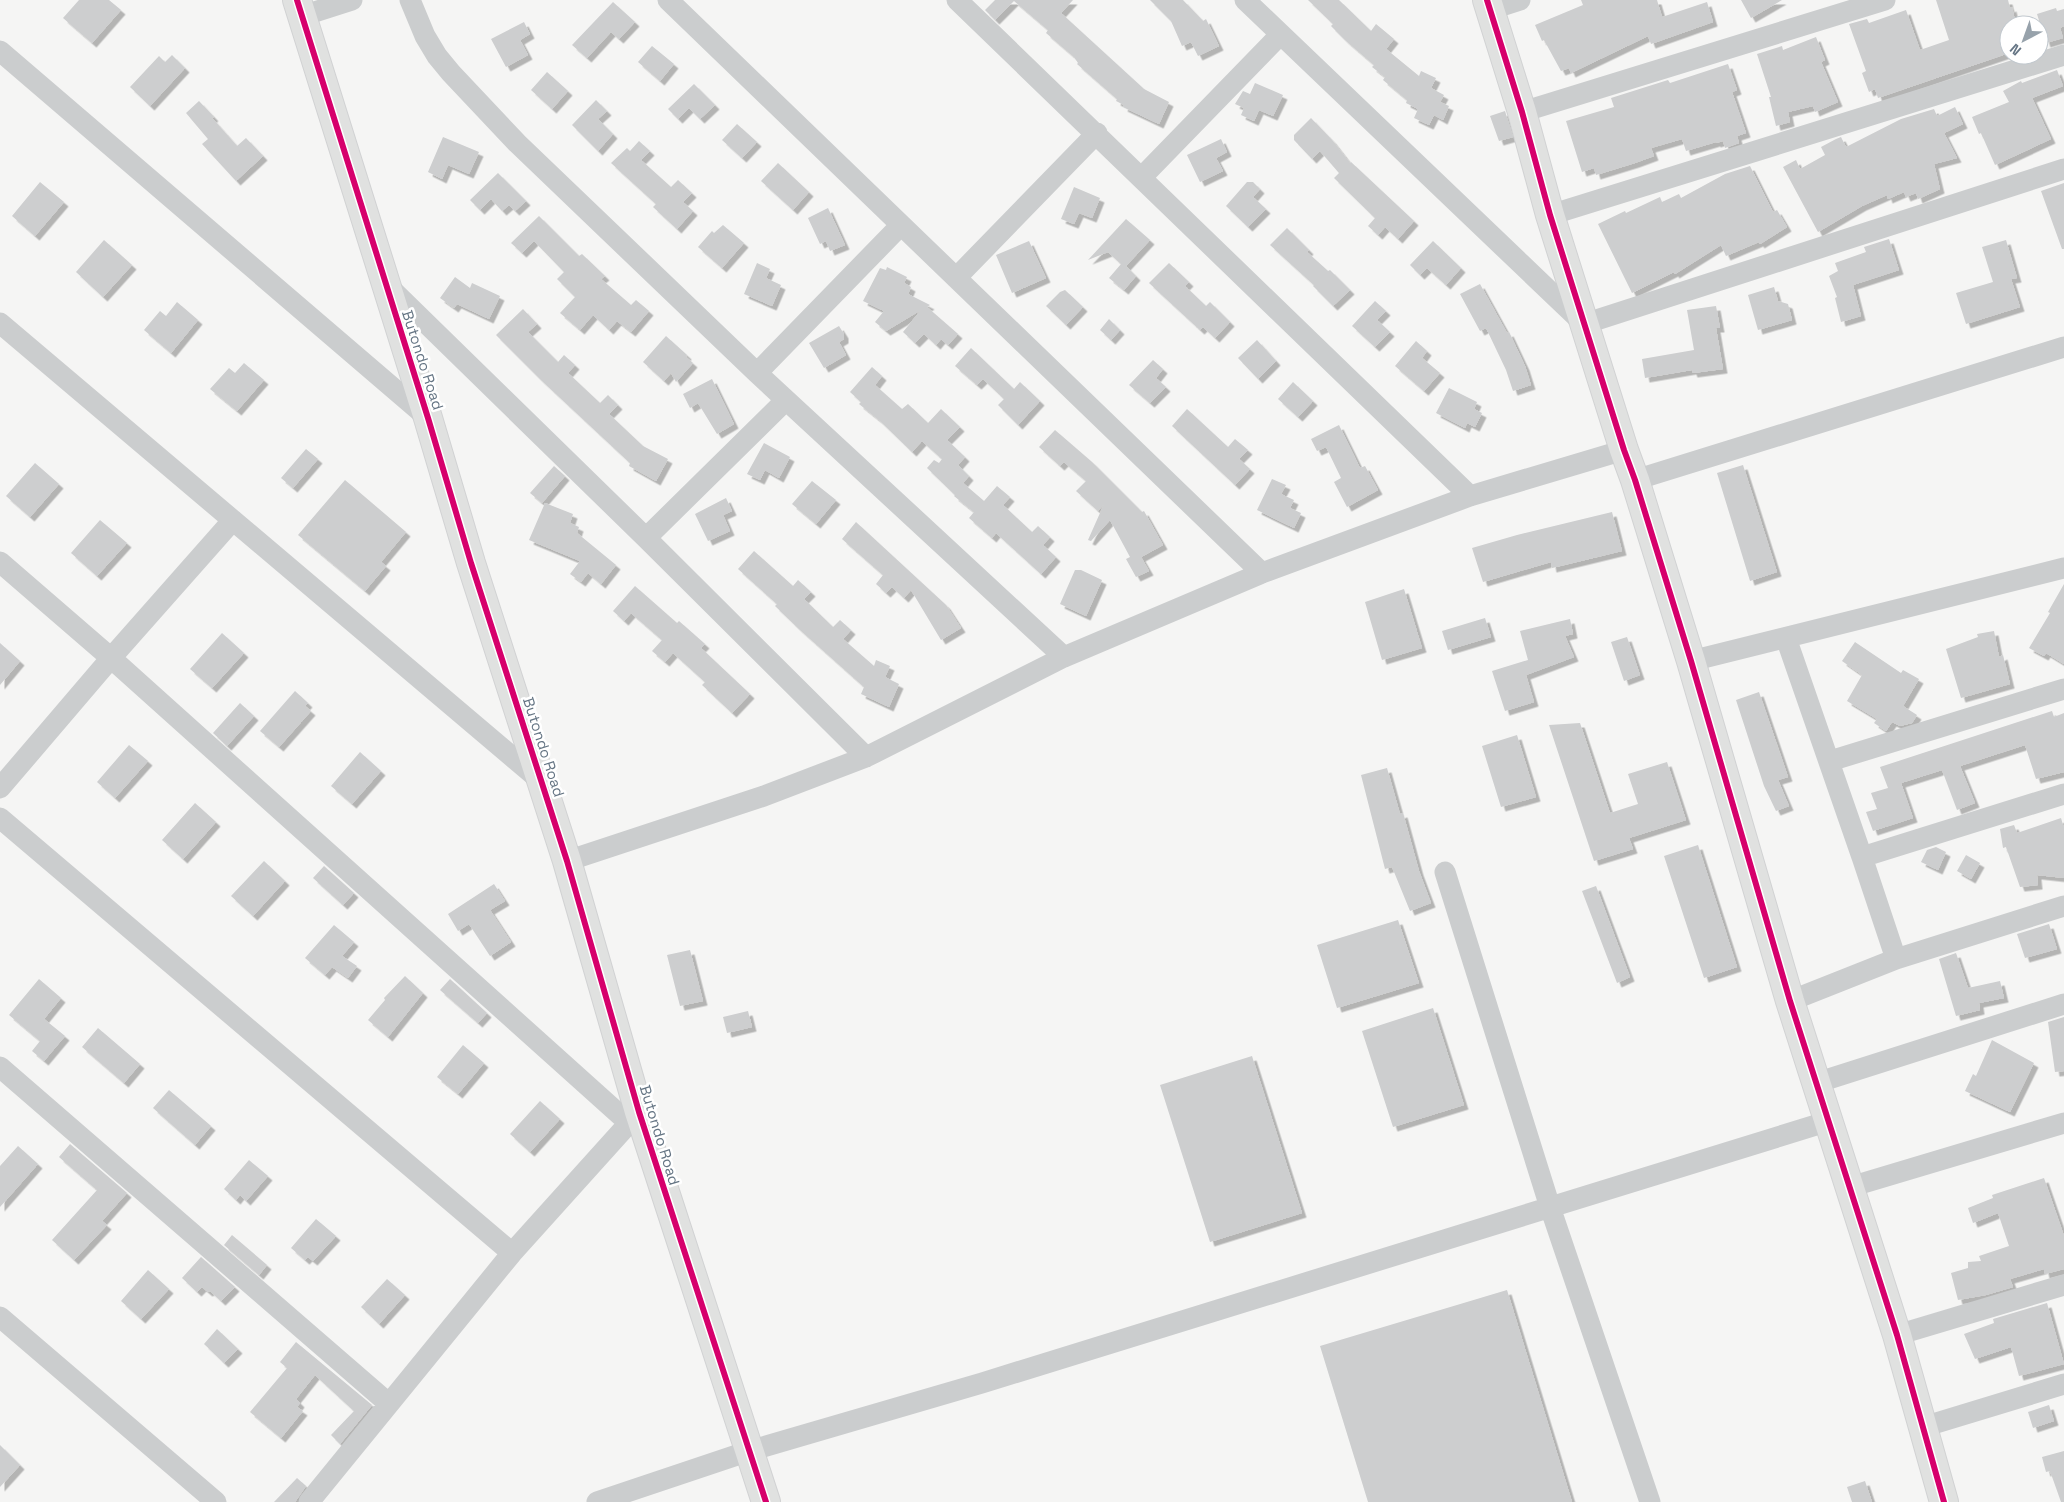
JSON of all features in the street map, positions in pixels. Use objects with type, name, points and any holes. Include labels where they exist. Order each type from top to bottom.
[{"type":"street","points":[[300,8],[352,0]]},
{"type":"street","points":[[410,0],[425,36],[437,56],[517,143],[757,373],[1064,657]]},
{"type":"street","points":[[668,0],[1262,573]]},
{"type":"street","points":[[957,0],[1097,133],[1470,496]]},
{"type":"street","points":[[1245,0],[1584,324]]},
{"type":"street","points":[[1520,0],[1488,5],[1522,112],[1550,214],[1584,324],[1691,661],[1790,1001],[1897,1335],[1944,1502]]},
{"type":"street","points":[[1522,112],[1885,0]]},
{"type":"street","name":"Butondo Road","points":[[300,8],[428,418],[471,563],[567,861],[634,1118],[766,1502]]},
{"type":"street","points":[[1142,177],[1280,35]]},
{"type":"street","points":[[0,51],[428,418]]},
{"type":"street","points":[[1550,214],[2064,55]]},
{"type":"street","points":[[956,278],[1097,133]]},
{"type":"street","points":[[1584,324],[2064,170]]},
{"type":"street","points":[[757,373],[901,225]]},
{"type":"street","points":[[387,285],[646,538],[866,757]]},
{"type":"street","points":[[0,322],[542,782]]},
{"type":"street","points":[[1635,480],[2064,347]]},
{"type":"street","points":[[646,538],[786,400]]},
{"type":"street","points":[[567,861],[764,796],[866,757],[1064,657],[1262,573],[1470,496],[1624,450]]},
{"type":"street","points":[[0,788],[111,658],[233,520]]},
{"type":"street","points":[[0,562],[634,1118],[512,1253],[308,1502]]},
{"type":"street","points":[[1691,661],[2064,568]]},
{"type":"street","points":[[1786,638],[1830,761],[1896,959]]},
{"type":"street","points":[[1830,761],[2064,689]]},
{"type":"street","points":[[1862,857],[2064,794]]},
{"type":"street","points":[[0,818],[512,1253]]},
{"type":"street","points":[[1445,872],[1550,1207],[1650,1502]]},
{"type":"street","points":[[1790,1001],[1896,959],[2064,906]]},
{"type":"street","points":[[1816,1082],[2064,1004]]},
{"type":"street","points":[[0,1067],[388,1403]]},
{"type":"street","points":[[597,1502],[749,1451],[991,1380],[1829,1121]]},
{"type":"street","points":[[1850,1188],[2064,1123]]},
{"type":"street","points":[[1897,1335],[2064,1285]]},
{"type":"street","points":[[0,1317],[216,1502]]},
{"type":"street","points":[[1923,1427],[2064,1384]]},
{"type":"building","points":[[79,0],[109,0],[121,10],[92,43],[63,18]]},
{"type":"building","points":[[995,0],[1073,0],[1061,13],[1144,89],[1169,102],[1159,124],[1123,107],[1124,105],[1116,101],[1117,99],[1077,64],[1074,57],[1046,33],[1048,30],[1014,1],[995,20],[985,10]]},
{"type":"building","points":[[1150,0],[1183,0],[1203,21],[1206,19],[1219,46],[1198,56],[1191,42],[1182,46],[1171,21]]},
{"type":"building","points":[[1308,0],[1339,0],[1371,31],[1376,24],[1394,39],[1386,49],[1419,76],[1421,71],[1436,78],[1431,88],[1444,95],[1440,102],[1449,106],[1443,120],[1434,115],[1429,125],[1414,118],[1418,109],[1406,103],[1407,100],[1383,80],[1385,77],[1372,67],[1374,65],[1345,40],[1331,26],[1333,24]]},
{"type":"building","points":[[1581,0],[1657,0],[1662,17],[1707,2],[1713,22],[1651,44],[1648,36],[1571,73],[1569,68],[1561,71],[1544,40],[1542,41],[1535,25],[1583,5]]},
{"type":"building","points":[[1741,0],[1782,0],[1751,18]]},
{"type":"building","points":[[1936,0],[2008,0],[2014,15],[1999,15],[1999,56],[1878,98],[1875,89],[1869,92],[1862,73],[1866,71],[1849,24],[1867,19],[1869,23],[1906,10],[1920,50],[1949,40]]},
{"type":"building","points":[[613,2],[635,22],[619,39],[611,32],[587,58],[572,45]]},
{"type":"building","points":[[2056,8],[2057,11],[2064,9],[2064,26],[2060,28],[2063,38],[2049,42],[2049,15],[2037,14]]},
{"type":"building","points":[[524,22],[530,34],[520,40],[528,55],[506,67],[491,39]]},
{"type":"building","points":[[1816,37],[1825,60],[1821,62],[1838,102],[1815,112],[1813,106],[1788,112],[1790,122],[1776,126],[1769,97],[1771,97],[1757,54],[1782,46],[1783,50]]},
{"type":"building","points":[[652,46],[674,64],[660,81],[638,62]]},
{"type":"building","points":[[172,55],[185,68],[150,106],[130,87],[159,56],[165,62]]},
{"type":"building","points":[[1728,64],[1737,90],[1732,92],[1746,133],[1737,136],[1739,143],[1725,148],[1723,141],[1716,142],[1686,151],[1682,139],[1651,148],[1654,156],[1635,163],[1596,175],[1594,168],[1582,172],[1566,121],[1614,107],[1611,98],[1668,80],[1670,83]]},
{"type":"building","points":[[2057,70],[2063,86],[2032,98],[2051,139],[1995,165],[1972,117],[2009,102],[2003,91],[2021,81],[2022,83]]},
{"type":"building","points":[[547,72],[568,91],[552,109],[531,90]]},
{"type":"building","points":[[1255,83],[1283,95],[1273,116],[1259,110],[1254,121],[1241,115],[1244,108],[1235,104],[1243,91],[1250,94]]},
{"type":"building","points":[[694,84],[715,105],[700,119],[689,108],[678,119],[668,109]]},
{"type":"building","points":[[596,100],[607,111],[598,119],[613,134],[598,151],[572,125]]},
{"type":"building","points":[[199,101],[237,146],[246,138],[263,156],[236,181],[202,144],[208,139],[186,113]]},
{"type":"building","points":[[1955,107],[1963,124],[1944,133],[1957,158],[1934,164],[1940,189],[1918,199],[1916,193],[1906,197],[1904,192],[1888,199],[1887,195],[1862,206],[1818,232],[1783,167],[1796,160],[1800,169],[1825,155],[1821,147],[1841,137],[1846,147],[1901,119],[1934,109],[1937,116]]},
{"type":"building","points":[[1505,111],[1513,137],[1499,141],[1490,116]]},
{"type":"building","points":[[1311,118],[1350,163],[1414,221],[1398,239],[1385,227],[1378,235],[1368,226],[1375,218],[1334,178],[1339,173],[1320,151],[1312,159],[1294,140],[1294,135]]},
{"type":"building","points":[[737,124],[757,142],[742,158],[722,140]]},
{"type":"building","points":[[443,137],[479,152],[469,174],[448,165],[442,179],[428,172]]},
{"type":"building","points":[[1221,139],[1227,152],[1216,158],[1223,171],[1200,182],[1187,155]]},
{"type":"building","points":[[639,141],[650,151],[641,160],[671,187],[678,180],[692,193],[683,202],[693,211],[677,229],[653,207],[656,204],[611,163],[627,148],[630,151]]},
{"type":"building","points":[[778,163],[809,192],[793,210],[761,181]]},
{"type":"building","points":[[1750,166],[1773,212],[1777,210],[1787,227],[1760,244],[1759,242],[1726,256],[1721,245],[1675,274],[1674,272],[1632,293],[1598,224],[1660,197],[1662,202],[1679,194],[1681,198],[1725,174]]},
{"type":"building","points":[[498,173],[526,201],[515,211],[509,205],[502,211],[491,199],[480,210],[470,200]]},
{"type":"building","points":[[40,182],[64,202],[35,236],[12,216]]},
{"type":"building","points":[[1247,182],[1253,182],[1260,189],[1253,197],[1266,209],[1248,227],[1226,206]]},
{"type":"building","points":[[2064,183],[2064,249],[2062,249],[2041,191]]},
{"type":"building","points":[[1074,187],[1100,198],[1092,218],[1079,213],[1074,224],[1061,219]]},
{"type":"building","points":[[828,208],[845,245],[830,251],[826,241],[820,244],[808,218]]},
{"type":"building","points":[[539,216],[579,256],[582,254],[605,276],[601,279],[631,305],[636,300],[649,311],[631,332],[617,321],[609,330],[593,315],[580,330],[560,313],[575,297],[557,279],[564,272],[534,241],[522,253],[511,243]]},
{"type":"building","points":[[1126,219],[1150,240],[1126,266],[1136,276],[1124,290],[1109,278],[1121,264],[1108,252],[1088,260]]},
{"type":"building","points":[[723,225],[744,243],[722,268],[698,247],[712,231],[714,233]]},
{"type":"building","points":[[1287,228],[1309,250],[1307,252],[1328,271],[1330,270],[1350,290],[1333,306],[1314,285],[1270,245]]},
{"type":"building","points":[[1889,239],[1899,270],[1853,285],[1861,316],[1841,322],[1835,298],[1837,297],[1829,276],[1838,271],[1835,263],[1866,252],[1864,247]]},
{"type":"building","points":[[104,240],[132,265],[103,297],[76,272]]},
{"type":"building","points":[[2006,240],[2017,278],[2011,279],[2020,307],[1966,324],[1956,293],[1993,282],[1982,247]]},
{"type":"building","points":[[1029,241],[1046,278],[1012,293],[996,255]]},
{"type":"building","points":[[1433,241],[1461,268],[1446,285],[1427,268],[1420,275],[1410,265]]},
{"type":"building","points":[[757,263],[770,269],[766,278],[781,285],[772,306],[744,294]]},
{"type":"building","points":[[1169,263],[1189,282],[1185,286],[1206,306],[1210,302],[1230,322],[1215,338],[1203,327],[1200,330],[1149,283]]},
{"type":"building","points":[[887,267],[907,277],[904,283],[911,287],[908,294],[930,305],[927,307],[958,334],[948,345],[941,339],[936,345],[924,334],[915,343],[903,332],[921,310],[886,331],[875,322],[884,311],[863,301],[880,268],[886,270]]},
{"type":"building","points":[[455,277],[470,288],[472,283],[500,296],[489,319],[457,304],[454,308],[440,298]]},
{"type":"building","points":[[1480,284],[1507,333],[1509,332],[1525,366],[1531,385],[1513,391],[1506,370],[1486,328],[1480,331],[1460,294]]},
{"type":"building","points":[[1774,287],[1778,301],[1788,304],[1792,320],[1758,330],[1748,295]]},
{"type":"building","points":[[1065,290],[1083,307],[1066,325],[1046,306],[1060,292]]},
{"type":"building","points":[[1375,301],[1386,311],[1377,320],[1390,332],[1375,347],[1352,326]]},
{"type":"building","points":[[177,302],[198,320],[171,353],[144,330],[160,311],[166,316]]},
{"type":"building","points":[[1716,306],[1720,328],[1716,328],[1723,369],[1693,373],[1692,370],[1645,378],[1642,359],[1694,350],[1687,310]]},
{"type":"building","points":[[523,309],[537,324],[528,332],[558,362],[564,355],[575,365],[568,373],[600,403],[608,395],[618,405],[609,414],[643,446],[668,459],[656,481],[629,466],[630,463],[496,335]]},
{"type":"building","points":[[1109,319],[1120,330],[1111,340],[1100,330]]},
{"type":"building","points":[[839,326],[844,334],[844,339],[839,342],[846,355],[824,368],[809,343]]},
{"type":"building","points":[[666,336],[693,363],[676,382],[671,373],[664,381],[643,362]]},
{"type":"building","points":[[1257,340],[1276,361],[1258,379],[1238,358]]},
{"type":"building","points":[[1416,341],[1427,351],[1422,358],[1440,373],[1424,391],[1395,366]]},
{"type":"building","points":[[971,348],[1014,389],[1020,382],[1040,401],[1018,425],[998,405],[1004,399],[983,379],[977,385],[955,366]]},
{"type":"building","points":[[1153,360],[1163,369],[1156,378],[1166,387],[1150,403],[1129,385]]},
{"type":"building","points":[[244,363],[264,380],[237,411],[210,389],[229,368],[235,373]]},
{"type":"building","points":[[872,367],[882,376],[875,385],[902,409],[908,404],[928,423],[941,409],[960,427],[947,440],[965,457],[958,465],[969,476],[963,483],[984,501],[997,486],[1010,497],[1003,505],[1032,532],[1038,526],[1050,537],[1043,545],[1056,557],[1041,574],[996,533],[992,538],[969,518],[974,512],[954,496],[927,468],[934,460],[939,463],[942,459],[922,441],[912,452],[879,420],[859,404],[861,402],[850,392]]},
{"type":"building","points":[[712,379],[734,424],[717,434],[698,403],[690,408],[683,394]]},
{"type":"building","points":[[1293,382],[1313,401],[1298,417],[1278,399]]},
{"type":"building","points":[[1449,388],[1477,402],[1474,409],[1482,413],[1475,427],[1467,423],[1465,428],[1436,413]]},
{"type":"building","points":[[1187,409],[1228,447],[1235,439],[1248,450],[1239,459],[1250,469],[1235,485],[1172,426]]},
{"type":"building","points":[[1339,425],[1360,468],[1365,466],[1378,490],[1347,507],[1334,482],[1341,478],[1326,447],[1317,451],[1311,439]]},
{"type":"building","points":[[1055,430],[1092,462],[1142,512],[1144,511],[1163,545],[1141,557],[1149,571],[1136,577],[1126,559],[1130,557],[1110,520],[1091,541],[1088,540],[1104,504],[1098,511],[1076,491],[1086,481],[1064,462],[1060,466],[1039,447]]},
{"type":"building","points":[[764,443],[790,457],[779,478],[765,470],[760,480],[747,474]]},
{"type":"building","points":[[306,449],[318,459],[293,488],[281,478]]},
{"type":"building","points":[[35,463],[59,484],[30,517],[6,496]]},
{"type":"building","points":[[1743,465],[1777,572],[1750,581],[1717,473]]},
{"type":"building","points":[[554,466],[565,476],[542,503],[530,493]]},
{"type":"building","points":[[1272,479],[1286,485],[1281,494],[1294,500],[1290,508],[1301,513],[1294,528],[1257,510]]},
{"type":"building","points":[[345,480],[406,532],[381,562],[386,566],[365,591],[298,535]]},
{"type":"building","points":[[812,481],[836,500],[816,524],[792,504]]},
{"type":"building","points":[[726,498],[732,511],[723,515],[730,531],[708,541],[695,514]]},
{"type":"building","points":[[545,503],[573,514],[570,523],[579,527],[577,533],[616,565],[601,584],[588,573],[581,582],[570,574],[580,561],[529,540]]},
{"type":"building","points":[[1612,512],[1622,551],[1552,568],[1551,562],[1483,582],[1472,548]]},
{"type":"building","points":[[100,520],[127,543],[97,576],[71,553]]},
{"type":"building","points":[[856,522],[946,605],[961,628],[941,640],[911,590],[904,598],[892,587],[886,593],[876,584],[883,575],[842,539]]},
{"type":"building","points":[[754,551],[793,586],[798,580],[811,592],[804,599],[833,627],[840,620],[851,630],[843,639],[874,666],[876,660],[890,666],[885,677],[899,684],[889,707],[861,694],[864,687],[799,629],[775,606],[777,604],[738,569]]},
{"type":"building","points":[[1075,570],[1081,570],[1102,580],[1086,616],[1060,604]]},
{"type":"building","points":[[2064,584],[2064,664],[2046,653],[2044,656],[2029,648],[2050,613],[2048,612]]},
{"type":"building","points":[[635,586],[677,623],[679,621],[705,644],[701,648],[750,694],[732,713],[702,685],[705,682],[673,653],[665,662],[652,651],[662,640],[631,613],[624,621],[613,611]]},
{"type":"building","points":[[1404,589],[1422,648],[1382,660],[1365,602]]},
{"type":"building","points":[[1485,618],[1491,637],[1448,650],[1442,631]]},
{"type":"building","points":[[1570,619],[1573,634],[1565,636],[1574,657],[1526,675],[1534,702],[1505,711],[1492,671],[1528,660],[1520,631]]},
{"type":"building","points":[[1994,631],[1999,657],[2003,655],[2010,684],[1961,698],[1946,649],[1978,637],[1977,634]]},
{"type":"building","points":[[222,633],[244,653],[212,688],[190,669]]},
{"type":"building","points":[[1627,637],[1640,675],[1624,681],[1611,642]]},
{"type":"building","points":[[1855,642],[1901,673],[1903,670],[1919,679],[1903,706],[1917,715],[1912,723],[1900,726],[1892,722],[1886,731],[1874,723],[1877,719],[1847,701],[1862,675],[1842,661]]},
{"type":"building","points":[[0,643],[20,661],[0,685]]},
{"type":"building","points":[[295,691],[308,703],[305,706],[311,711],[279,747],[260,731]]},
{"type":"building","points":[[1759,692],[1788,777],[1778,780],[1789,806],[1776,811],[1764,786],[1736,700]]},
{"type":"building","points":[[240,703],[254,716],[227,746],[213,733]]},
{"type":"building","points":[[2052,711],[2054,717],[2064,713],[2064,772],[2036,779],[2025,745],[1960,766],[1975,803],[1957,810],[1942,770],[1901,783],[1913,818],[1873,831],[1866,812],[1877,809],[1871,793],[1888,788],[1880,767]]},
{"type":"building","points":[[1580,723],[1610,813],[1638,804],[1628,774],[1667,762],[1686,820],[1629,838],[1633,849],[1594,861],[1549,725]]},
{"type":"building","points":[[1517,735],[1536,797],[1501,807],[1482,746]]},
{"type":"building","points":[[129,745],[148,761],[115,798],[97,782]]},
{"type":"building","points":[[360,752],[381,771],[352,804],[331,786]]},
{"type":"building","points":[[1387,768],[1400,814],[1403,813],[1419,871],[1431,903],[1410,911],[1392,867],[1385,869],[1361,775]]},
{"type":"building","points":[[195,803],[216,822],[183,859],[162,840]]},
{"type":"building","points":[[2061,818],[2064,828],[2064,878],[2037,875],[2038,885],[2020,887],[2006,847],[2003,848],[2000,829],[2014,825],[2017,833]]},
{"type":"building","points":[[1698,845],[1737,967],[1704,978],[1664,856]]},
{"type":"building","points":[[1936,847],[1946,852],[1938,870],[1921,862],[1927,850]]},
{"type":"building","points":[[1966,855],[1980,863],[1971,879],[1957,871]]},
{"type":"building","points":[[264,861],[285,881],[253,916],[231,896]]},
{"type":"building","points":[[324,866],[354,893],[343,905],[313,878]]},
{"type":"building","points":[[494,884],[505,901],[490,910],[511,942],[490,956],[469,924],[458,931],[448,914]]},
{"type":"building","points":[[1596,886],[1630,977],[1617,983],[1582,891]]},
{"type":"building","points":[[1398,920],[1419,983],[1337,1008],[1317,945]]},
{"type":"building","points":[[2049,924],[2057,949],[2025,958],[2017,934]]},
{"type":"building","points":[[334,925],[354,942],[342,956],[357,966],[348,978],[332,967],[325,975],[305,958]]},
{"type":"building","points":[[690,950],[703,1001],[680,1006],[667,955]]},
{"type":"building","points":[[1956,953],[1968,988],[2000,981],[2004,998],[1979,1003],[1980,1010],[1956,1016],[1939,959]]},
{"type":"building","points":[[405,976],[423,993],[388,1037],[368,1020],[385,1000],[384,998]]},
{"type":"building","points":[[39,979],[61,998],[44,1019],[65,1036],[44,1061],[32,1051],[40,1041],[9,1015]]},
{"type":"building","points":[[450,979],[487,1013],[478,1023],[440,990]]},
{"type":"building","points":[[1433,1008],[1464,1105],[1393,1127],[1362,1031]]},
{"type":"building","points":[[748,1011],[752,1027],[727,1033],[723,1017]]},
{"type":"building","points":[[2064,1017],[2064,1071],[2055,1072],[2048,1022]]},
{"type":"building","points":[[98,1028],[140,1064],[124,1083],[82,1047]]},
{"type":"building","points":[[1992,1040],[2034,1063],[2010,1112],[1965,1091],[1973,1074],[1976,1076]]},
{"type":"building","points":[[463,1045],[484,1063],[458,1094],[437,1077]]},
{"type":"building","points":[[1252,1056],[1302,1213],[1210,1242],[1160,1085]]},
{"type":"building","points":[[169,1090],[211,1126],[195,1145],[153,1108]]},
{"type":"building","points":[[540,1101],[560,1119],[530,1152],[510,1134]]},
{"type":"building","points":[[70,1144],[127,1193],[102,1221],[107,1225],[74,1260],[52,1240],[97,1190],[59,1157]]},
{"type":"building","points":[[18,1146],[38,1164],[0,1207],[0,1166]]},
{"type":"building","points":[[249,1160],[268,1176],[246,1201],[240,1195],[236,1200],[224,1189]]},
{"type":"building","points":[[2044,1178],[2064,1236],[2064,1269],[2045,1274],[2044,1269],[2010,1279],[2013,1287],[1986,1295],[1958,1300],[1951,1273],[1968,1268],[1968,1262],[1981,1261],[1979,1256],[2009,1246],[1998,1213],[1973,1223],[1968,1208],[1993,1198],[1992,1195]]},
{"type":"building","points":[[316,1219],[336,1236],[313,1261],[308,1257],[305,1260],[291,1248]]},
{"type":"building","points":[[232,1235],[267,1265],[259,1275],[224,1245]]},
{"type":"building","points":[[201,1257],[235,1287],[221,1301],[210,1291],[208,1292],[202,1287],[197,1292],[182,1278]]},
{"type":"building","points":[[148,1270],[169,1289],[141,1319],[121,1301]]},
{"type":"building","points":[[387,1279],[405,1295],[379,1324],[361,1307]]},
{"type":"building","points":[[1507,1290],[1572,1502],[1368,1502],[1320,1346]]},
{"type":"building","points":[[2047,1303],[2064,1364],[2019,1376],[2011,1347],[1975,1359],[1964,1334],[1994,1323],[1993,1319]]},
{"type":"building","points":[[217,1329],[238,1349],[224,1363],[204,1344]]},
{"type":"building","points":[[296,1342],[372,1405],[340,1444],[331,1435],[354,1411],[315,1375],[296,1399],[300,1403],[297,1407],[303,1411],[281,1438],[250,1412],[287,1368],[280,1362]]},
{"type":"building","points":[[2049,1405],[2054,1421],[2033,1428],[2028,1412]]},
{"type":"building","points":[[0,1445],[20,1465],[0,1487]]},
{"type":"building","points":[[2064,1451],[2064,1502],[2061,1502],[2050,1471],[2046,1472],[2042,1457]]},
{"type":"building","points":[[297,1478],[306,1486],[295,1502],[274,1502]]},
{"type":"building","points":[[1865,1481],[1872,1502],[1852,1502],[1847,1487]]},
{"type":"cycle path","points":[[297,0],[428,418],[471,563],[567,861],[639,1112],[766,1502]]},
{"type":"cycle path","points":[[1487,0],[1522,112],[1550,215],[1691,661],[1790,1001],[1897,1335],[1944,1502]]}]
